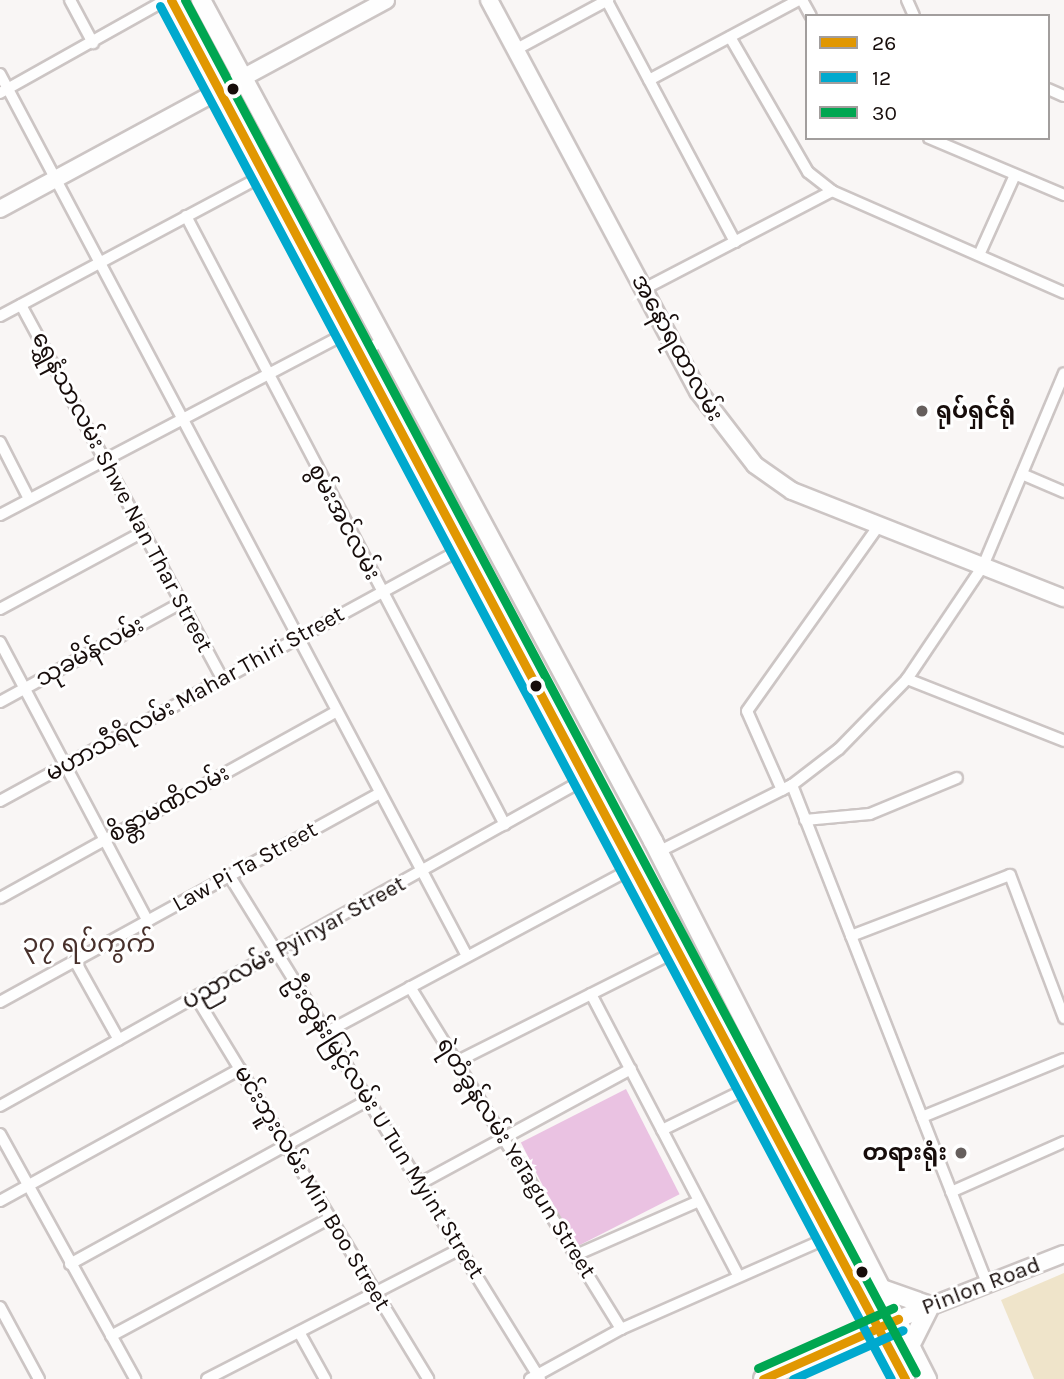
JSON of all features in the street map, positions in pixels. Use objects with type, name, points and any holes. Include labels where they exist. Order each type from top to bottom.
[{"type":"main road","points":[[169,0],[863,1294],[905,1379]]},
{"type":"main road","points":[[201,0],[659,852],[927,1379]]},
{"type":"main road","points":[[0,209],[217,88],[386,0]]},
{"type":"main road","name":"အနော်ရထာလမ်း","points":[[489,0],[698,391],[755,465],[792,491],[1064,598]]},
{"type":"main road","points":[[573,752],[597,739]]},
{"type":"main road","name":"Pinlon Road","points":[[898,1320],[1064,1254]]},
{"type":"main road","points":[[880,1287],[930,1306],[911,1344]]},
{"type":"main road","points":[[848,1341],[860,1321],[863,1294]]},
{"type":"main road","points":[[763,1379],[898,1320]]},
{"type":"main road","points":[[848,1341],[892,1352]]},
{"type":"street","points":[[70,0],[93,43]]},
{"type":"street","points":[[4,91],[169,0]]},
{"type":"street","points":[[515,50],[608,0],[735,242]]},
{"type":"street","points":[[649,80],[800,0]]},
{"type":"street","points":[[730,37],[808,172],[832,191],[1064,293]]},
{"type":"street","points":[[0,74],[4,91],[56,179],[467,956]]},
{"type":"street","points":[[934,140],[1064,195]]},
{"type":"street","points":[[0,316],[264,175]]},
{"type":"street","points":[[979,256],[1016,175]]},
{"type":"street","points":[[644,289],[832,191]]},
{"type":"street","name":"စွမ်းအင်လမ်း","points":[[187,216],[381,593],[505,825]]},
{"type":"street","name":"ရွှေနံသာလမ်း Shwe Nan Thar Street","points":[[21,305],[222,679]]},
{"type":"street","points":[[0,515],[267,372],[348,332]]},
{"type":"street","points":[[359,353],[384,340]]},
{"type":"street","points":[[659,852],[787,787],[839,749],[906,679],[983,566],[1061,389],[1064,373]]},
{"type":"street","points":[[0,442],[29,499]]},
{"type":"street","points":[[1022,474],[1064,492]]},
{"type":"street","points":[[878,525],[747,711],[805,820],[987,1283]]},
{"type":"street","points":[[0,609],[143,532]]},
{"type":"street","name":"မဟာသီရိလမ်း Mahar Thiri Street","points":[[0,801],[463,548]]},
{"type":"street","name":"သုခမိန်လမ်း","points":[[0,702],[181,603]]},
{"type":"street","points":[[0,642],[148,921]]},
{"type":"street","points":[[906,679],[1064,741]]},
{"type":"street","name":"စိန္တာမဏိလမ်း","points":[[0,898],[337,711]]},
{"type":"street","name":"ပညာလမ်း Pyinyar Street","points":[[0,1106],[423,873],[587,778]]},
{"type":"street","points":[[805,820],[870,814],[957,778]]},
{"type":"street","name":"Law Pi Ta Street","points":[[0,1002],[380,793]]},
{"type":"street","points":[[325,1033],[633,868]]},
{"type":"street","name":"ဦးထွန်းမြင့်လမ်း U Tun Myint Street","points":[[229,875],[536,1378]]},
{"type":"street","points":[[851,936],[1010,875],[1064,1018]]},
{"type":"street","points":[[456,1062],[677,951]]},
{"type":"street","points":[[75,961],[119,1040]]},
{"type":"street","name":"ရဲတံခွန်လမ်း YeTagun Street","points":[[410,987],[621,1329]]},
{"type":"street","points":[[591,993],[738,1275]]},
{"type":"street","name":"မင်းဘူးလမ်း Min Boo Street","points":[[196,997],[428,1379]]},
{"type":"street","points":[[922,1117],[1064,1059]]},
{"type":"street","points":[[0,1201],[240,1069]]},
{"type":"street","points":[[419,1184],[631,1069]]},
{"type":"street","points":[[663,1130],[750,1087]]},
{"type":"street","points":[[70,1264],[368,1100]]},
{"type":"street","points":[[0,1134],[135,1379]]},
{"type":"street","points":[[951,1192],[1064,1142]]},
{"type":"street","points":[[576,1255],[699,1201]]},
{"type":"street","points":[[111,1336],[330,1218]]},
{"type":"street","points":[[536,1378],[621,1329],[738,1275],[832,1236]]},
{"type":"street","points":[[207,1379],[224,1375],[299,1332],[460,1250]]},
{"type":"street","points":[[0,1307],[39,1379]]},
{"type":"street","points":[[299,1332],[325,1379]]},
{"type":"shaded area","points":[[626,1089],[680,1194],[574,1248],[521,1143]]},
{"type":"shaded area","points":[[1064,1273],[1064,1379],[1034,1379],[1001,1300]]},
{"type":"transit line","name":"26","points":[[171,0],[905,1379]]},
{"type":"transit line","name":"30","points":[[185,0],[916,1373]]},
{"type":"transit line","name":"12","points":[[160,6],[891,1379]]},
{"type":"transit line","name":"30","points":[[758,1368],[893,1308]]},
{"type":"transit line","name":"26","points":[[763,1379],[898,1319]]},
{"type":"transit line","name":"12","points":[[793,1379],[903,1330]]},
{"type":"place","name":"ရုပ်ရှင်ရုံ","points":[[922,411]]},
{"type":"place","name":"တရားရုံး","points":[[961,1153]]},
{"type":"district","name":"၃၇ ရပ်ကွက်","points":[[89,944]]}]
